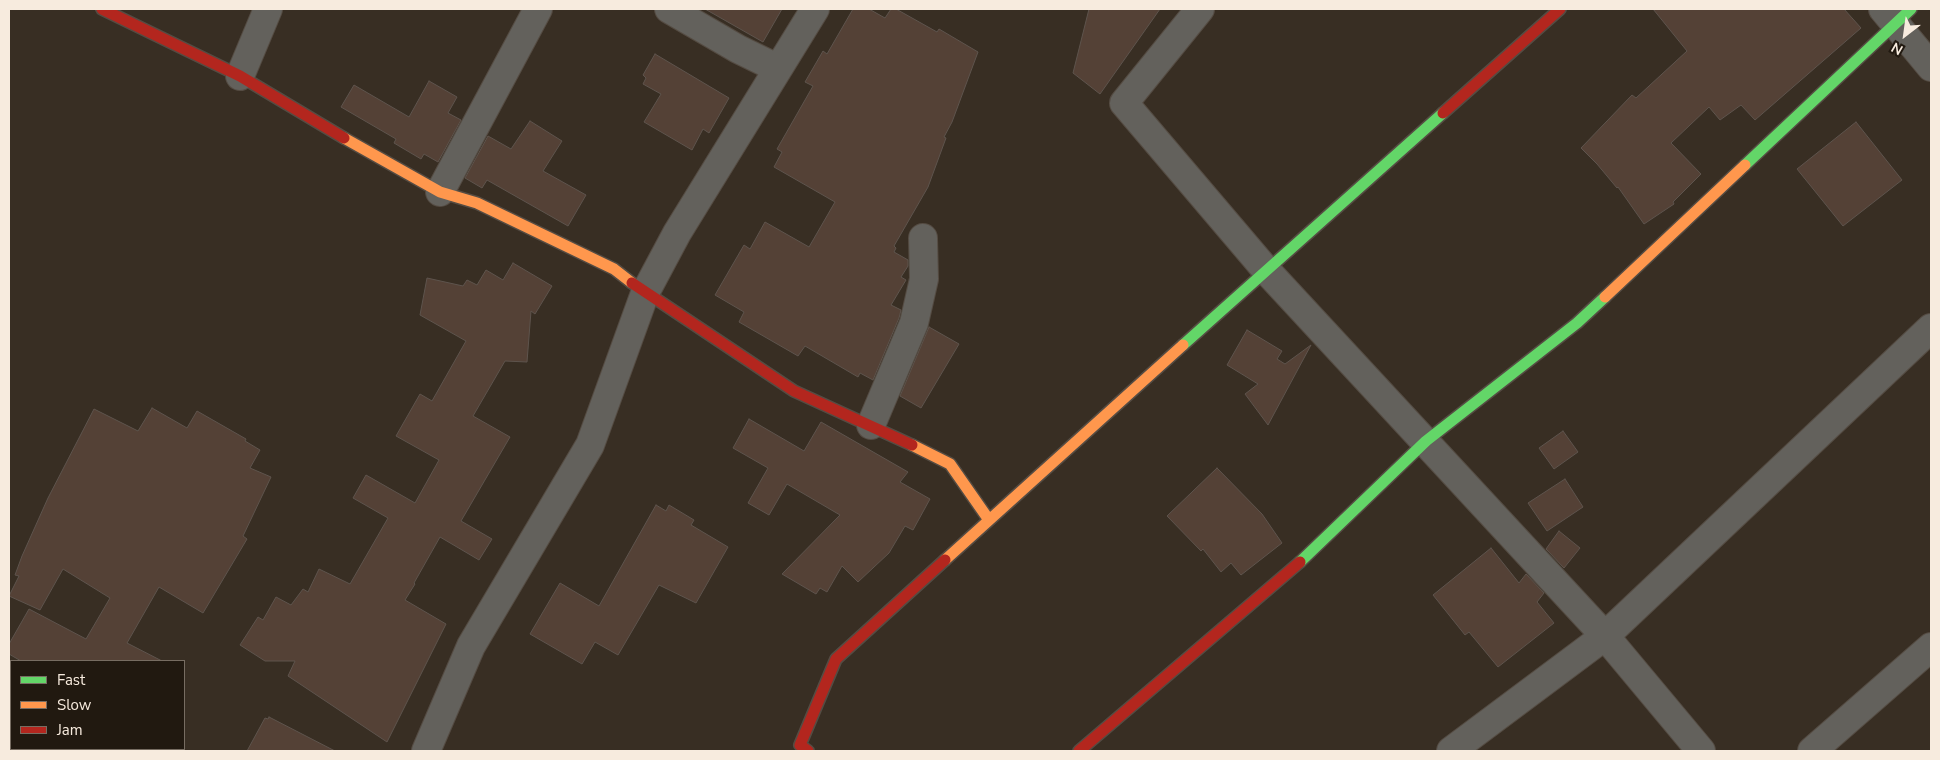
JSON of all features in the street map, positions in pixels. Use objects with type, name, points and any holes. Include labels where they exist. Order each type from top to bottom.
[{"type":"street","points":[[102,9],[240,76],[302,114],[440,192],[477,203],[614,269],[645,293],[794,391],[871,424],[950,464],[989,520]]},
{"type":"street","points":[[240,76],[268,9]]},
{"type":"street","points":[[440,192],[538,9]]},
{"type":"street","points":[[669,9],[738,50],[777,68]]},
{"type":"street","points":[[426,751],[471,646],[590,445],[645,293],[676,233],[815,9]]},
{"type":"street","points":[[1200,9],[1124,103],[1266,270],[1426,441],[1604,636],[1701,751]]},
{"type":"street","points":[[808,751],[800,744],[836,659],[1266,270],[1560,9]]},
{"type":"street","points":[[1079,751],[1315,549],[1426,441],[1577,323],[1896,13],[1931,67]]},
{"type":"street","points":[[871,424],[914,324],[924,279],[923,238]]},
{"type":"street","points":[[1451,751],[1604,636],[1931,328]]},
{"type":"street","points":[[1812,751],[1931,647]]},
{"type":"building","points":[[705,9],[782,9],[763,42]]},
{"type":"building","points":[[853,9],[869,9],[885,18],[891,9],[896,9],[937,32],[939,29],[978,52],[952,122],[944,137],[946,138],[928,187],[894,246],[896,248],[894,252],[908,260],[908,266],[901,277],[906,280],[891,305],[901,310],[873,380],[860,373],[858,377],[805,346],[798,356],[739,322],[744,312],[715,295],[744,245],[750,249],[765,222],[809,247],[835,202],[774,167],[782,152],[777,149],[813,86],[805,82],[823,51],[827,54]]},
{"type":"building","points":[[1089,9],[1160,9],[1100,94],[1073,73]]},
{"type":"building","points":[[1653,9],[1844,9],[1861,28],[1755,120],[1741,105],[1720,120],[1709,107],[1671,143],[1701,174],[1673,202],[1674,204],[1644,224],[1618,187],[1581,148],[1632,95],[1636,98],[1687,51]]},
{"type":"building","points":[[655,54],[729,98],[709,133],[703,129],[692,150],[644,122],[661,94],[643,84],[646,78],[643,75]]},
{"type":"building","points":[[429,81],[457,97],[448,113],[461,120],[438,162],[424,154],[421,159],[394,143],[396,139],[341,107],[354,85],[409,117]]},
{"type":"building","points":[[530,121],[562,141],[543,171],[586,195],[568,226],[487,180],[482,188],[465,178],[488,136],[511,149]]},
{"type":"building","points":[[1856,122],[1902,180],[1843,226],[1797,169]]},
{"type":"building","points":[[513,263],[552,286],[535,314],[531,311],[527,362],[505,361],[473,416],[510,437],[461,521],[492,539],[479,560],[440,537],[405,600],[446,624],[387,742],[288,676],[295,661],[265,661],[240,645],[258,617],[263,620],[276,597],[291,605],[303,589],[308,592],[319,569],[350,584],[388,518],[353,498],[366,475],[415,503],[439,460],[396,436],[420,394],[432,401],[466,341],[420,315],[427,278],[463,286],[467,280],[477,285],[486,270],[503,280]]},
{"type":"building","points":[[929,327],[959,344],[921,408],[900,396]]},
{"type":"building","points":[[1247,330],[1282,351],[1277,359],[1285,364],[1311,345],[1268,425],[1245,394],[1258,384],[1227,365]]},
{"type":"building","points":[[152,408],[187,428],[197,411],[246,439],[245,441],[260,450],[250,468],[271,477],[243,536],[247,539],[203,613],[159,587],[127,643],[160,660],[19,660],[9,654],[9,644],[29,609],[86,639],[110,598],[63,569],[40,610],[9,596],[19,576],[15,575],[22,556],[48,498],[94,409],[138,431]]},
{"type":"building","points":[[749,419],[804,451],[821,422],[908,472],[900,482],[930,499],[913,530],[905,526],[889,553],[858,582],[842,566],[827,592],[820,588],[816,594],[782,574],[840,515],[787,484],[769,515],[748,503],[768,468],[733,448]]},
{"type":"building","points":[[1563,431],[1578,452],[1554,469],[1539,448]]},
{"type":"building","points":[[1217,468],[1262,514],[1282,543],[1241,575],[1231,563],[1221,572],[1203,549],[1201,551],[1167,516]]},
{"type":"building","points":[[1565,479],[1583,507],[1547,531],[1528,503]]},
{"type":"building","points":[[656,505],[666,511],[669,505],[694,520],[691,525],[728,547],[696,603],[659,585],[618,655],[595,642],[582,664],[530,634],[560,583],[599,606]]},
{"type":"building","points":[[1559,531],[1580,548],[1564,568],[1546,549]]},
{"type":"building","points":[[1491,548],[1519,583],[1526,574],[1544,593],[1537,602],[1554,623],[1498,667],[1469,632],[1465,635],[1433,595]]},
{"type":"building","points":[[269,717],[335,751],[247,751],[265,718],[268,719]]},
{"type":"traffic: fast","points":[[1745,165],[1911,9]]},
{"type":"traffic: fast","points":[[1183,345],[1443,113]]},
{"type":"traffic: fast","points":[[1300,562],[1426,441],[1577,323],[1605,297]]},
{"type":"traffic: slow","points":[[344,138],[440,192],[477,203],[614,269],[632,283]]},
{"type":"traffic: slow","points":[[1605,297],[1745,165]]},
{"type":"traffic: slow","points":[[945,560],[1183,345]]},
{"type":"traffic: slow","points":[[912,445],[950,464],[989,520]]},
{"type":"traffic: jam","points":[[102,9],[240,76],[344,138]]},
{"type":"traffic: jam","points":[[1443,113],[1560,9]]},
{"type":"traffic: jam","points":[[632,283],[794,391],[912,445]]},
{"type":"traffic: jam","points":[[808,751],[800,745],[836,659],[945,560]]},
{"type":"traffic: jam","points":[[1079,751],[1300,562]]}]
